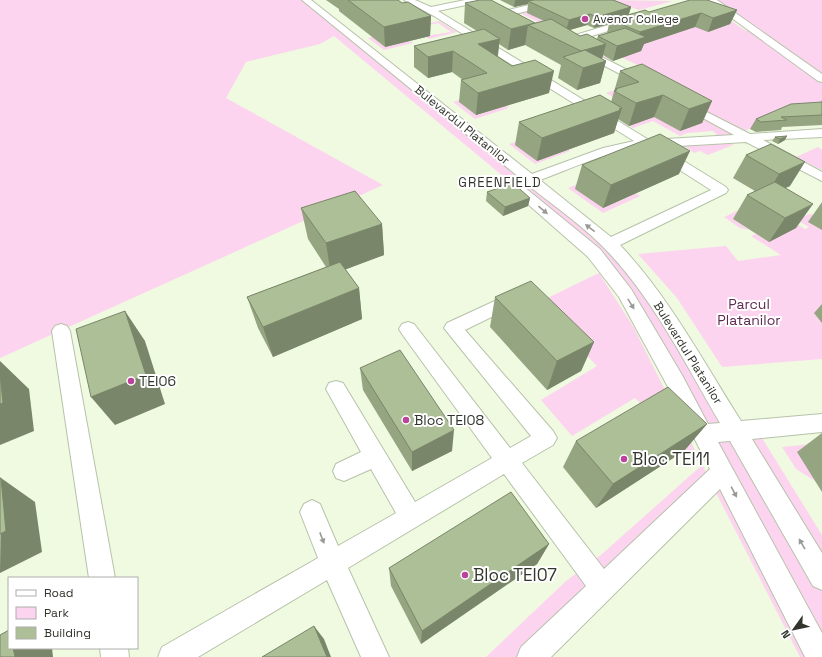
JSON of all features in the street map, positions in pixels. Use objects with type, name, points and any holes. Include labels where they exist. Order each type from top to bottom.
[{"type":"street","name":"Bulevardul Platanilor","points":[[306,0],[521,182],[601,260],[639,316],[704,434],[820,657]]},
{"type":"street","points":[[408,0],[430,10],[721,190],[609,244]]},
{"type":"street","points":[[430,10],[477,0]]},
{"type":"street","points":[[511,12],[560,0]]},
{"type":"street","points":[[711,0],[822,79]]},
{"type":"street","points":[[500,6],[525,20]]},
{"type":"street","points":[[565,41],[644,18]]},
{"type":"street","points":[[552,34],[650,86]]},
{"type":"street","points":[[676,100],[822,177]]},
{"type":"street","points":[[521,182],[608,150],[633,145],[822,133]]},
{"type":"street","name":"Bulevardul Platanilor","points":[[521,182],[609,244],[634,271],[660,307],[822,577]]},
{"type":"street","points":[[172,657],[546,438],[453,328],[524,294]]},
{"type":"street","points":[[408,329],[603,588]]},
{"type":"street","points":[[61,331],[102,577]]},
{"type":"street","points":[[336,389],[412,517]]},
{"type":"street","points":[[704,434],[822,423]]},
{"type":"street","points":[[344,471],[375,456]]},
{"type":"street","points":[[530,657],[723,471]]},
{"type":"street","points":[[312,512],[333,564],[375,657]]},
{"type":"green space","points":[[0,0],[306,0],[609,244],[736,432],[757,430],[822,535],[822,657],[800,657],[711,483],[531,657],[486,657],[566,581],[602,554],[702,465],[635,398],[572,436],[541,400],[597,366],[535,304],[599,273],[634,328],[711,482],[723,471],[639,316],[580,240],[334,36],[320,44],[246,62],[226,98],[383,185],[0,358]]},
{"type":"green space","points":[[605,0],[673,1],[639,10],[617,2],[540,23],[520,13],[542,7]]},
{"type":"green space","points":[[711,0],[822,0],[822,109],[812,102],[740,133],[669,96],[641,67],[621,57],[612,61],[589,48],[710,6],[746,31],[751,29]]},
{"type":"green space","points":[[439,21],[457,32],[429,39],[425,36],[451,32],[438,23],[374,38],[385,47],[409,40],[413,43],[384,50],[368,38]]},
{"type":"green space","points":[[634,84],[669,99],[729,131],[730,135],[718,136],[713,131],[687,133],[680,136],[653,121],[633,128],[603,110],[623,103],[606,93]]},
{"type":"green space","points":[[486,92],[476,115],[503,107],[496,99],[509,108],[475,119],[453,102]]},
{"type":"green space","points":[[542,133],[570,151],[535,164],[509,144]]},
{"type":"green space","points":[[731,142],[733,145],[708,155],[700,151],[694,153],[683,145]]},
{"type":"green space","points":[[818,147],[822,150],[822,170],[796,157]]},
{"type":"green space","points":[[604,173],[603,208],[631,196],[619,183],[640,196],[603,213],[568,188]]},
{"type":"green space","name":"Parcul Platanilor","points":[[758,201],[805,229],[809,227],[797,220],[809,214],[820,215],[822,230],[822,359],[722,367],[677,298],[638,254],[726,246],[738,261],[781,255],[751,236],[756,234],[769,242],[733,219],[749,230],[740,228],[724,217]]},
{"type":"green space","points":[[822,443],[815,481],[796,469],[782,447]]},
{"type":"building","points":[[348,0],[398,0],[402,3],[408,2],[431,16],[384,27]]},
{"type":"building","points":[[480,0],[491,0],[535,23],[511,29],[465,3]]},
{"type":"building","points":[[613,0],[631,7],[597,17],[590,14],[569,20],[528,1]]},
{"type":"building","points":[[690,0],[707,0],[737,10],[713,18],[701,13],[640,32],[611,20],[645,10],[649,12]]},
{"type":"building","points":[[551,19],[580,36],[587,34],[606,44],[581,51],[528,25]]},
{"type":"building","points":[[625,28],[646,37],[617,46],[598,36]]},
{"type":"building","points":[[484,29],[500,39],[478,44],[512,66],[535,60],[554,71],[478,93],[461,80],[487,73],[453,51],[428,57],[414,46]]},
{"type":"building","points":[[585,50],[606,61],[583,68],[563,57]]},
{"type":"building","points":[[642,64],[712,101],[689,109],[663,95],[636,103],[614,91],[617,90],[615,89],[639,82],[620,71]]},
{"type":"building","points":[[600,95],[622,108],[619,109],[621,110],[542,138],[519,122]]},
{"type":"building","points":[[822,102],[822,115],[781,117],[787,120],[761,122],[756,119],[791,104]]},
{"type":"building","points":[[660,134],[690,151],[611,185],[582,165]]},
{"type":"building","points":[[787,136],[780,139],[775,137]]},
{"type":"building","points":[[771,144],[805,162],[779,174],[746,155]]},
{"type":"building","points":[[775,182],[813,204],[785,218],[747,195]]},
{"type":"building","points":[[513,183],[530,198],[505,207],[487,192]]},
{"type":"building","points":[[355,191],[382,224],[326,243],[301,208]]},
{"type":"building","points":[[340,262],[359,288],[263,327],[247,297]]},
{"type":"building","points":[[531,281],[594,342],[557,361],[495,297]]},
{"type":"building","points":[[125,311],[146,375],[91,397],[76,329]]},
{"type":"building","points":[[400,350],[454,430],[412,452],[360,368]]},
{"type":"building","points":[[0,373],[3,403],[0,404]]},
{"type":"building","points":[[668,387],[707,424],[613,484],[576,441]]},
{"type":"building","points":[[0,478],[6,531],[0,534]]},
{"type":"building","name":"Bloc TEI07","points":[[511,492],[549,544],[422,631],[389,568]]},
{"type":"building","points":[[314,626],[327,657],[262,657]]},
{"type":"building","points":[[8,631],[8,649],[13,649],[15,657],[0,657],[0,635]]},
{"type":"place","name":"Avenor College","points":[[585,19]]},
{"type":"place","name":"TEI06","points":[[131,381]]},
{"type":"place","name":"Bloc TEI08","points":[[406,420]]},
{"type":"place","name":"Bloc TEI11","points":[[624,459]]},
{"type":"place","name":"Bloc TEI07","points":[[465,575]]},
{"type":"district","name":"GREENFIELD","points":[[500,182]]}]
